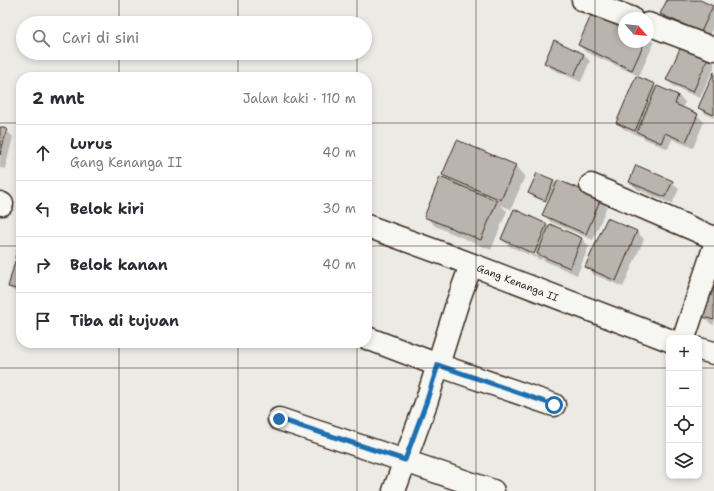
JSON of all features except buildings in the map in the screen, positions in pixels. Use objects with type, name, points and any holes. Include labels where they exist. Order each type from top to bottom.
[{"type":"street","points":[[583,0],[618,13]]},
{"type":"street","points":[[654,26],[714,49]]},
{"type":"street","points":[[591,185],[714,238]]},
{"type":"street","name":"Gang Kenanga II","points":[[372,228],[666,339]]},
{"type":"street","points":[[685,335],[714,248]]},
{"type":"street","points":[[394,491],[426,403],[457,304],[471,265]]},
{"type":"street","points":[[372,340],[438,365],[554,405]]},
{"type":"street","points":[[702,350],[714,353]]},
{"type":"street","points":[[279,419],[405,460],[493,491]]},
{"type":"route","points":[[279,419],[405,460],[438,365],[554,405]]}]
